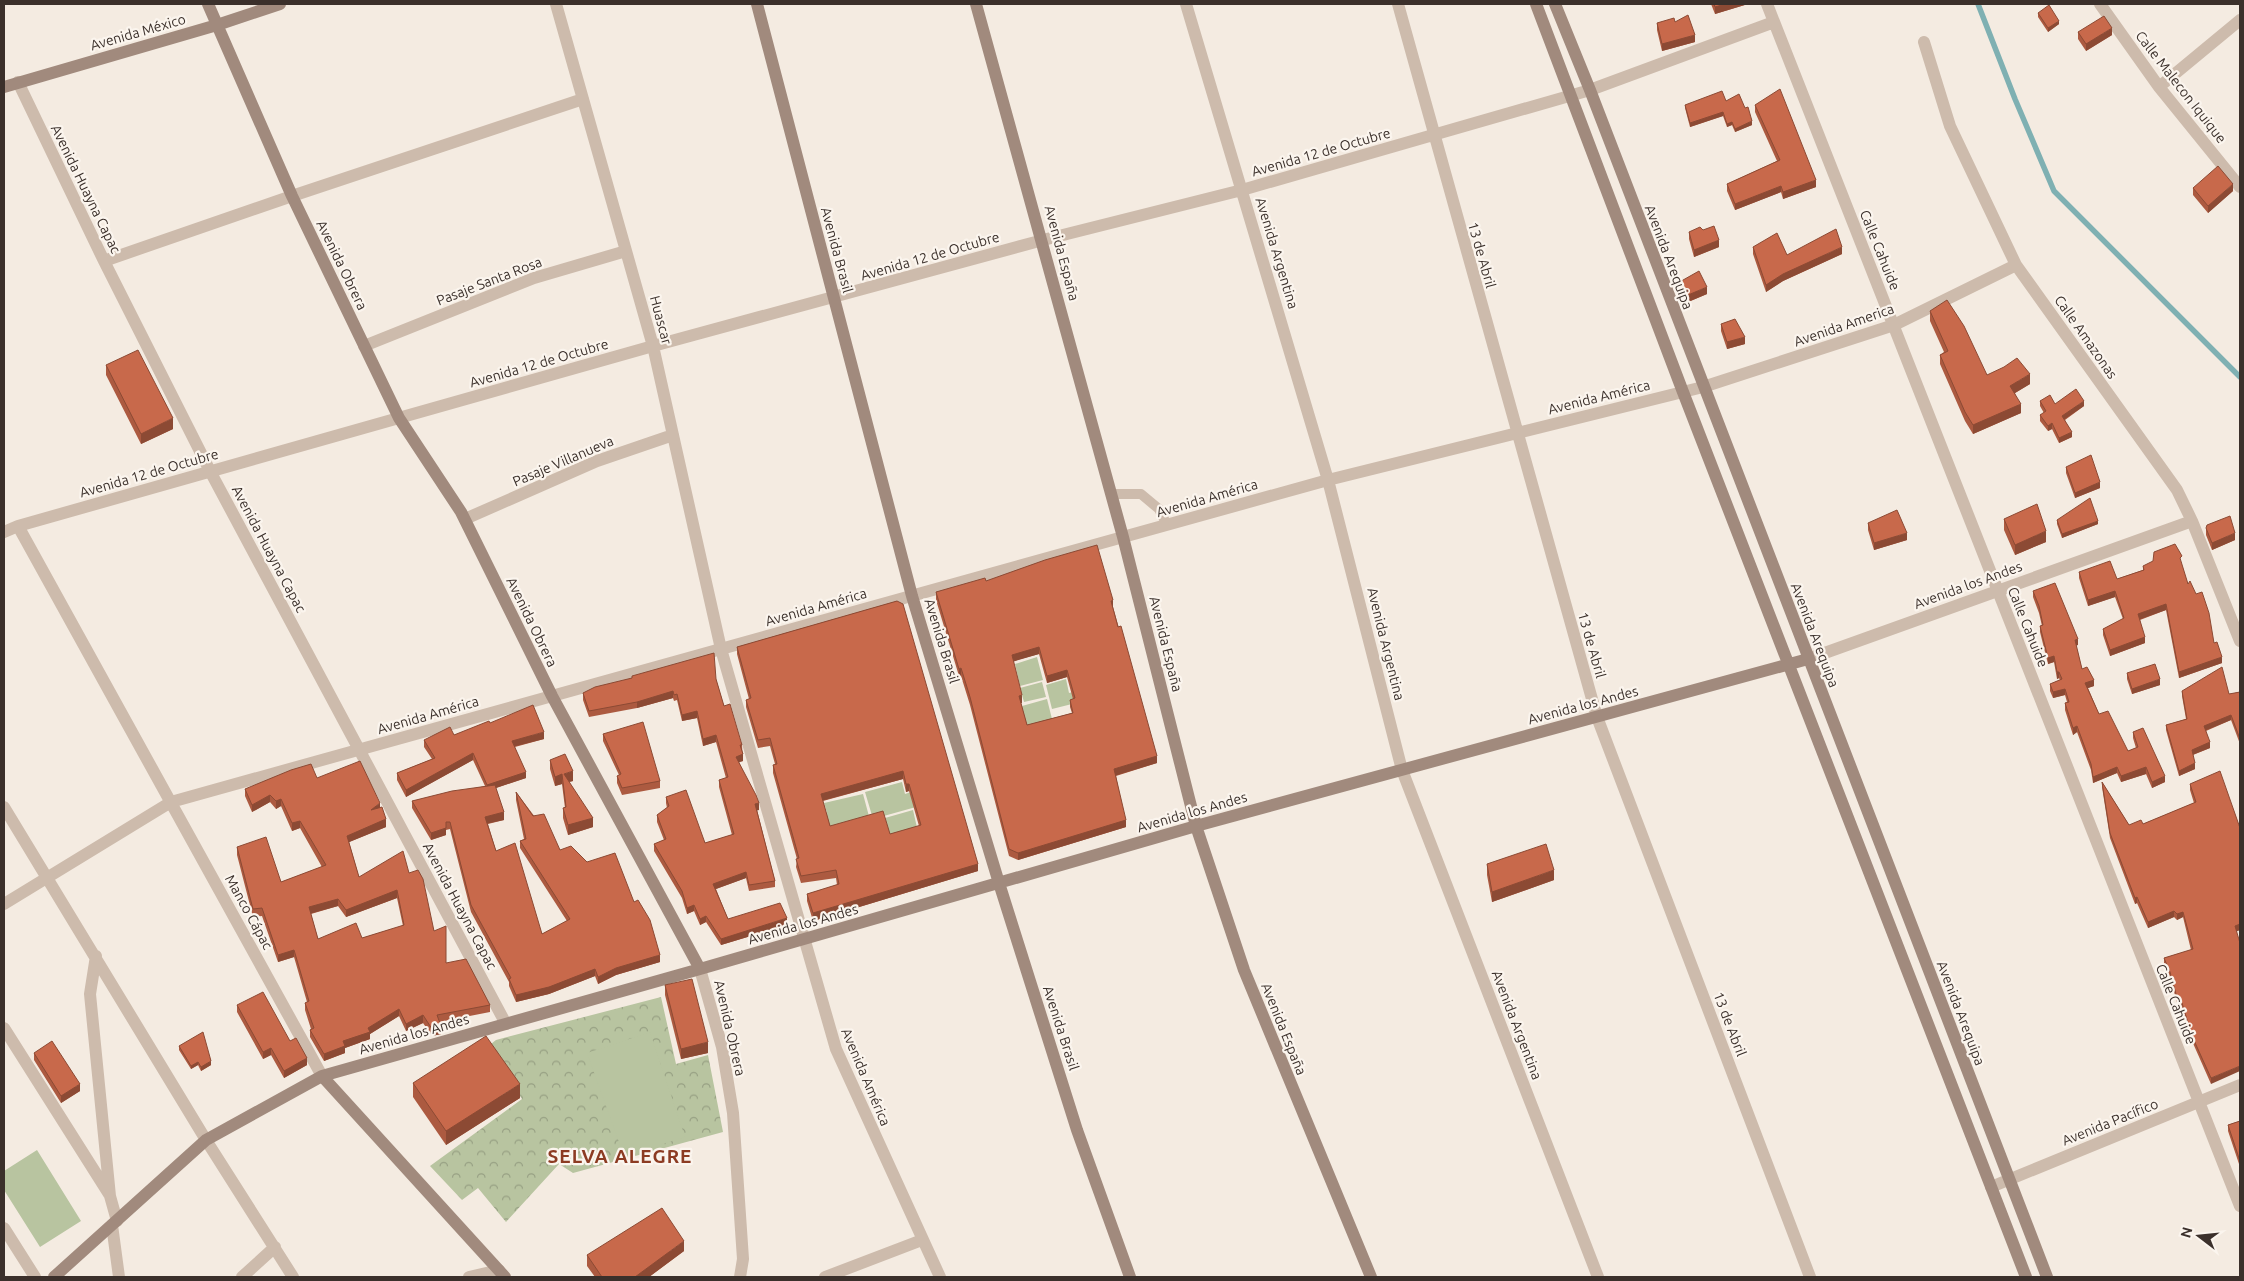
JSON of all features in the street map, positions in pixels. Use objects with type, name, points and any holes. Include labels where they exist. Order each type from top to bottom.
[{"type":"street","name":"Avenida Obrera","points":[[208,4],[292,196],[399,418],[465,519],[552,696],[700,969],[722,1047],[733,1113],[743,1259],[740,1277]]},
{"type":"street","name":"Avenida México","points":[[4,85],[217,25],[280,4]]},
{"type":"street","name":"Huascar","points":[[556,4],[653,346],[721,648]]},
{"type":"street","name":"Avenida Brasil","points":[[757,4],[912,596],[999,883],[1077,1130],[1130,1277]]},
{"type":"street","name":"Avenida España","points":[[976,4],[1112,494],[1196,826],[1244,970],[1371,1277]]},
{"type":"street","name":"Avenida Argentina","points":[[1186,4],[1328,480],[1402,770],[1598,1277]]},
{"type":"street","name":"13 de Abril","points":[[1398,4],[1433,135],[1597,717],[1810,1277]]},
{"type":"street","points":[[1536,4],[1683,392],[2026,1277]]},
{"type":"street","name":"Avenida Arequipa","points":[[1555,4],[1590,90],[2047,1277]]},
{"type":"street","name":"Calle Cahuide","points":[[1767,4],[2240,1206]]},
{"type":"street","name":"Calle Malecon Iquique","points":[[2100,4],[2159,87],[2240,187]]},
{"type":"street","points":[[2159,87],[2240,20]]},
{"type":"street","name":"Avenida 12 de Octubre","points":[[4,532],[18,526],[653,346],[1043,240],[1242,190],[1590,90],[1774,22]]},
{"type":"street","name":"Calle Amazonas","points":[[1924,42],[1950,126],[2016,265],[2177,490],[2192,521],[2240,641]]},
{"type":"street","name":"Avenida Huayna Capac","points":[[18,82],[104,261],[210,471],[506,1024]]},
{"type":"street","points":[[104,261],[583,98]]},
{"type":"street","name":"Pasaje Santa Rosa","points":[[364,346],[534,278],[626,251]]},
{"type":"street","name":"Avenida America","points":[[1703,387],[1894,325],[2016,265]]},
{"type":"street","name":"Avenida América","points":[[4,904],[171,802],[1328,480],[1703,387]]},
{"type":"street","name":"Pasaje Villanueva","points":[[465,519],[597,461],[673,435]]},
{"type":"street","name":"Avenida los Andes","points":[[54,1277],[206,1140],[322,1076],[1196,826],[1789,665],[2192,521]]},
{"type":"street","name":"Manco Cápac","points":[[18,526],[322,1076],[502,1274]]},
{"type":"street","name":"Avenida América","points":[[721,648],[836,1049],[940,1277]]},
{"type":"street","points":[[4,807],[206,1140],[293,1277]]},
{"type":"street","points":[[96,956],[90,994],[119,1277]]},
{"type":"street","points":[[4,1028],[110,1196]]},
{"type":"street","name":"Avenida Pacífico","points":[[1991,1187],[2240,1085]]},
{"type":"street","points":[[4,1228],[35,1277]]},
{"type":"street","points":[[825,1277],[922,1240]]},
{"type":"street","points":[[242,1277],[275,1248]]},
{"type":"street","points":[[469,1277],[502,1274]]},
{"type":"lane","points":[[1112,494],[1141,494],[1159,509],[1167,525]]},
{"type":"green space","points":[[1037,657],[1043,680],[1020,686],[1015,664]]},
{"type":"green space","points":[[1066,679],[1069,693],[1077,691],[1080,702],[1052,709],[1046,685]]},
{"type":"green space","points":[[1042,682],[1046,697],[1024,702],[1020,688]]},
{"type":"green space","points":[[1047,699],[1053,723],[1028,730],[1022,706]]},
{"type":"green space","points":[[902,782],[905,794],[911,792],[916,807],[873,819],[865,792]]},
{"type":"green space","points":[[863,794],[870,820],[823,832],[819,815],[827,813],[824,803]]},
{"type":"green space","points":[[913,810],[918,832],[890,839],[885,818]]},
{"type":"green space","points":[[661,997],[676,1064],[708,1055],[723,1132],[573,1173],[559,1164],[506,1222],[478,1188],[462,1200],[430,1166],[522,1099],[487,1047],[496,1040]]},
{"type":"green space","points":[[650,1032],[685,1137],[624,1156],[587,1053]]},
{"type":"green space","points":[[37,1150],[81,1221],[40,1247],[4,1190],[4,1171]]},
{"type":"building","points":[[1714,4],[1725,4],[1715,7]]},
{"type":"building","points":[[2049,5],[2059,21],[2048,28],[2038,13]]},
{"type":"building","points":[[1688,15],[1695,35],[1662,44],[1657,23],[1674,18],[1675,22]]},
{"type":"building","points":[[2104,16],[2112,28],[2086,44],[2078,32]]},
{"type":"building","points":[[1780,89],[1816,180],[1783,192],[1781,186],[1735,204],[1727,184],[1780,160],[1755,105]]},
{"type":"building","points":[[1722,91],[1726,101],[1739,94],[1745,108],[1748,107],[1752,121],[1735,129],[1732,122],[1727,124],[1723,112],[1690,123],[1685,105]]},
{"type":"building","points":[[2218,166],[2233,184],[2208,206],[2193,188]]},
{"type":"building","points":[[1714,226],[1719,240],[1694,250],[1689,232],[1700,227],[1703,230]]},
{"type":"building","points":[[1836,229],[1842,247],[1783,274],[1766,285],[1753,247],[1777,233],[1787,255]]},
{"type":"building","points":[[1699,271],[1707,287],[1681,298],[1676,284]]},
{"type":"building","points":[[1947,300],[1964,326],[1987,375],[2017,358],[2030,374],[2010,386],[2021,404],[1973,425],[1965,412],[1940,355],[1948,351],[1930,311]]},
{"type":"building","points":[[1735,319],[1745,337],[1727,342],[1721,324]]},
{"type":"building","points":[[138,350],[173,418],[141,434],[106,365]]},
{"type":"building","points":[[2076,389],[2084,401],[2062,416],[2072,432],[2059,438],[2052,423],[2048,426],[2040,415],[2046,411],[2040,401],[2050,395],[2055,404]]},
{"type":"building","points":[[2091,455],[2100,482],[2075,493],[2066,467]]},
{"type":"building","points":[[2090,498],[2098,521],[2062,534],[2057,520]]},
{"type":"building","points":[[2037,504],[2046,531],[2015,545],[2004,519]]},
{"type":"building","points":[[1897,510],[1907,533],[1874,543],[1868,523]]},
{"type":"building","points":[[2230,516],[2235,533],[2212,543],[2206,528],[2207,525]]},
{"type":"building","points":[[2175,544],[2182,556],[2180,558],[2188,584],[2190,581],[2196,594],[2202,592],[2209,613],[2214,643],[2217,642],[2222,657],[2179,672],[2166,604],[2138,614],[2145,637],[2110,650],[2103,629],[2124,618],[2115,591],[2088,600],[2079,572],[2110,561],[2117,579],[2144,570],[2143,566],[2153,561],[2154,552]]},
{"type":"building","points":[[1097,545],[1113,600],[1111,601],[1118,627],[1121,626],[1157,756],[1114,769],[1126,820],[1018,853],[1009,849],[970,697],[961,668],[959,669],[936,592],[985,578],[986,581],[1045,560]],"holes":[[[1039,647],[1047,676],[1067,670],[1075,698],[1070,700],[1073,713],[1027,725],[1019,696],[1022,695],[1012,655]]]},
{"type":"building","points":[[2055,583],[2078,639],[2075,640],[2082,669],[2087,667],[2094,680],[2085,683],[2099,714],[2108,711],[2128,751],[2138,747],[2133,732],[2143,728],[2165,776],[2152,782],[2146,767],[2121,776],[2117,767],[2093,777],[2091,764],[2077,726],[2073,728],[2065,703],[2069,702],[2065,689],[2053,692],[2050,684],[2062,679],[2059,672],[2057,672],[2054,656],[2048,658],[2040,626],[2043,625],[2039,606],[2033,591]]},
{"type":"building","points":[[897,601],[903,604],[978,864],[813,913],[807,894],[839,884],[836,870],[801,876],[796,859],[799,858],[773,765],[777,764],[770,738],[758,740],[746,700],[751,698],[737,647]],"holes":[[[903,771],[906,784],[909,784],[921,825],[890,834],[883,811],[830,826],[821,794]]]},
{"type":"building","points":[[714,653],[716,679],[724,706],[730,704],[742,745],[740,745],[743,754],[736,757],[759,803],[755,804],[775,881],[749,885],[746,872],[713,884],[728,919],[780,903],[787,918],[721,939],[706,916],[700,919],[694,905],[687,908],[682,891],[654,844],[666,839],[657,815],[669,806],[666,797],[686,790],[705,843],[734,834],[719,780],[728,777],[716,735],[703,739],[697,711],[682,715],[677,694],[674,695],[673,691],[637,702],[589,711],[583,693],[595,687],[632,678],[632,676]]},
{"type":"building","points":[[2155,664],[2160,679],[2132,689],[2127,673]]},
{"type":"building","points":[[2222,667],[2229,694],[2240,692],[2240,739],[2231,715],[2204,726],[2210,742],[2192,750],[2195,763],[2179,771],[2166,725],[2187,719],[2182,691]]},
{"type":"building","points":[[533,705],[544,732],[512,741],[526,772],[487,785],[473,753],[406,790],[397,773],[435,758],[424,740],[450,727],[454,735],[489,721],[490,723]]},
{"type":"building","points":[[643,722],[660,781],[622,788],[617,776],[621,774],[603,734]]},
{"type":"building","points":[[565,754],[573,771],[564,774],[593,818],[568,825],[563,808],[566,807],[562,774],[555,777],[550,760]]},
{"type":"building","points":[[360,761],[380,803],[371,810],[382,807],[386,819],[347,836],[359,877],[403,851],[409,873],[418,870],[423,879],[434,931],[446,926],[446,963],[466,959],[490,1005],[437,1015],[441,1026],[432,1029],[423,1015],[406,1024],[399,1009],[368,1028],[370,1032],[343,1041],[345,1046],[324,1054],[310,1030],[314,1028],[305,1003],[309,1001],[294,950],[278,955],[262,908],[253,909],[237,847],[266,837],[281,882],[326,865],[300,821],[292,823],[281,799],[276,801],[270,795],[252,805],[245,789],[311,764],[317,778]],"holes":[[[397,890],[404,925],[362,938],[356,923],[318,939],[309,907],[338,899],[346,910]]]},
{"type":"building","points":[[2220,771],[2240,828],[2240,924],[2235,926],[2240,943],[2240,1066],[2211,1078],[2192,1036],[2182,1003],[2179,1005],[2164,958],[2193,949],[2183,912],[2177,914],[2174,911],[2148,922],[2137,897],[2135,898],[2110,833],[2102,782],[2129,825],[2141,820],[2143,824],[2196,802],[2190,784]]},
{"type":"building","points":[[495,785],[504,812],[485,817],[496,851],[515,843],[542,934],[570,919],[520,841],[526,839],[516,792],[533,816],[544,814],[560,850],[571,846],[587,862],[615,853],[634,902],[638,900],[650,920],[660,955],[616,968],[598,977],[595,969],[549,987],[516,995],[509,979],[511,978],[471,905],[450,822],[446,822],[446,828],[431,833],[412,801],[452,791]]},
{"type":"building","points":[[1546,844],[1554,870],[1492,892],[1487,864]]},
{"type":"building","points":[[692,979],[708,1042],[681,1049],[665,985]]},
{"type":"building","points":[[263,992],[290,1041],[296,1038],[307,1058],[284,1071],[271,1048],[263,1052],[237,1005]]},
{"type":"building","points":[[203,1032],[211,1061],[201,1067],[198,1062],[191,1066],[179,1046]]},
{"type":"building","points":[[486,1036],[520,1084],[446,1131],[413,1083]]},
{"type":"building","points":[[52,1041],[80,1084],[61,1096],[34,1053]]},
{"type":"building","points":[[2240,1121],[2240,1161],[2228,1125]]},
{"type":"building","points":[[662,1208],[684,1241],[635,1277],[602,1277],[587,1255]]},
{"type":"waterway","points":[[1978,4],[2054,191],[2240,377]]},
{"type":"district","name":"SELVA ALEGRE","points":[[620,1156]]}]
